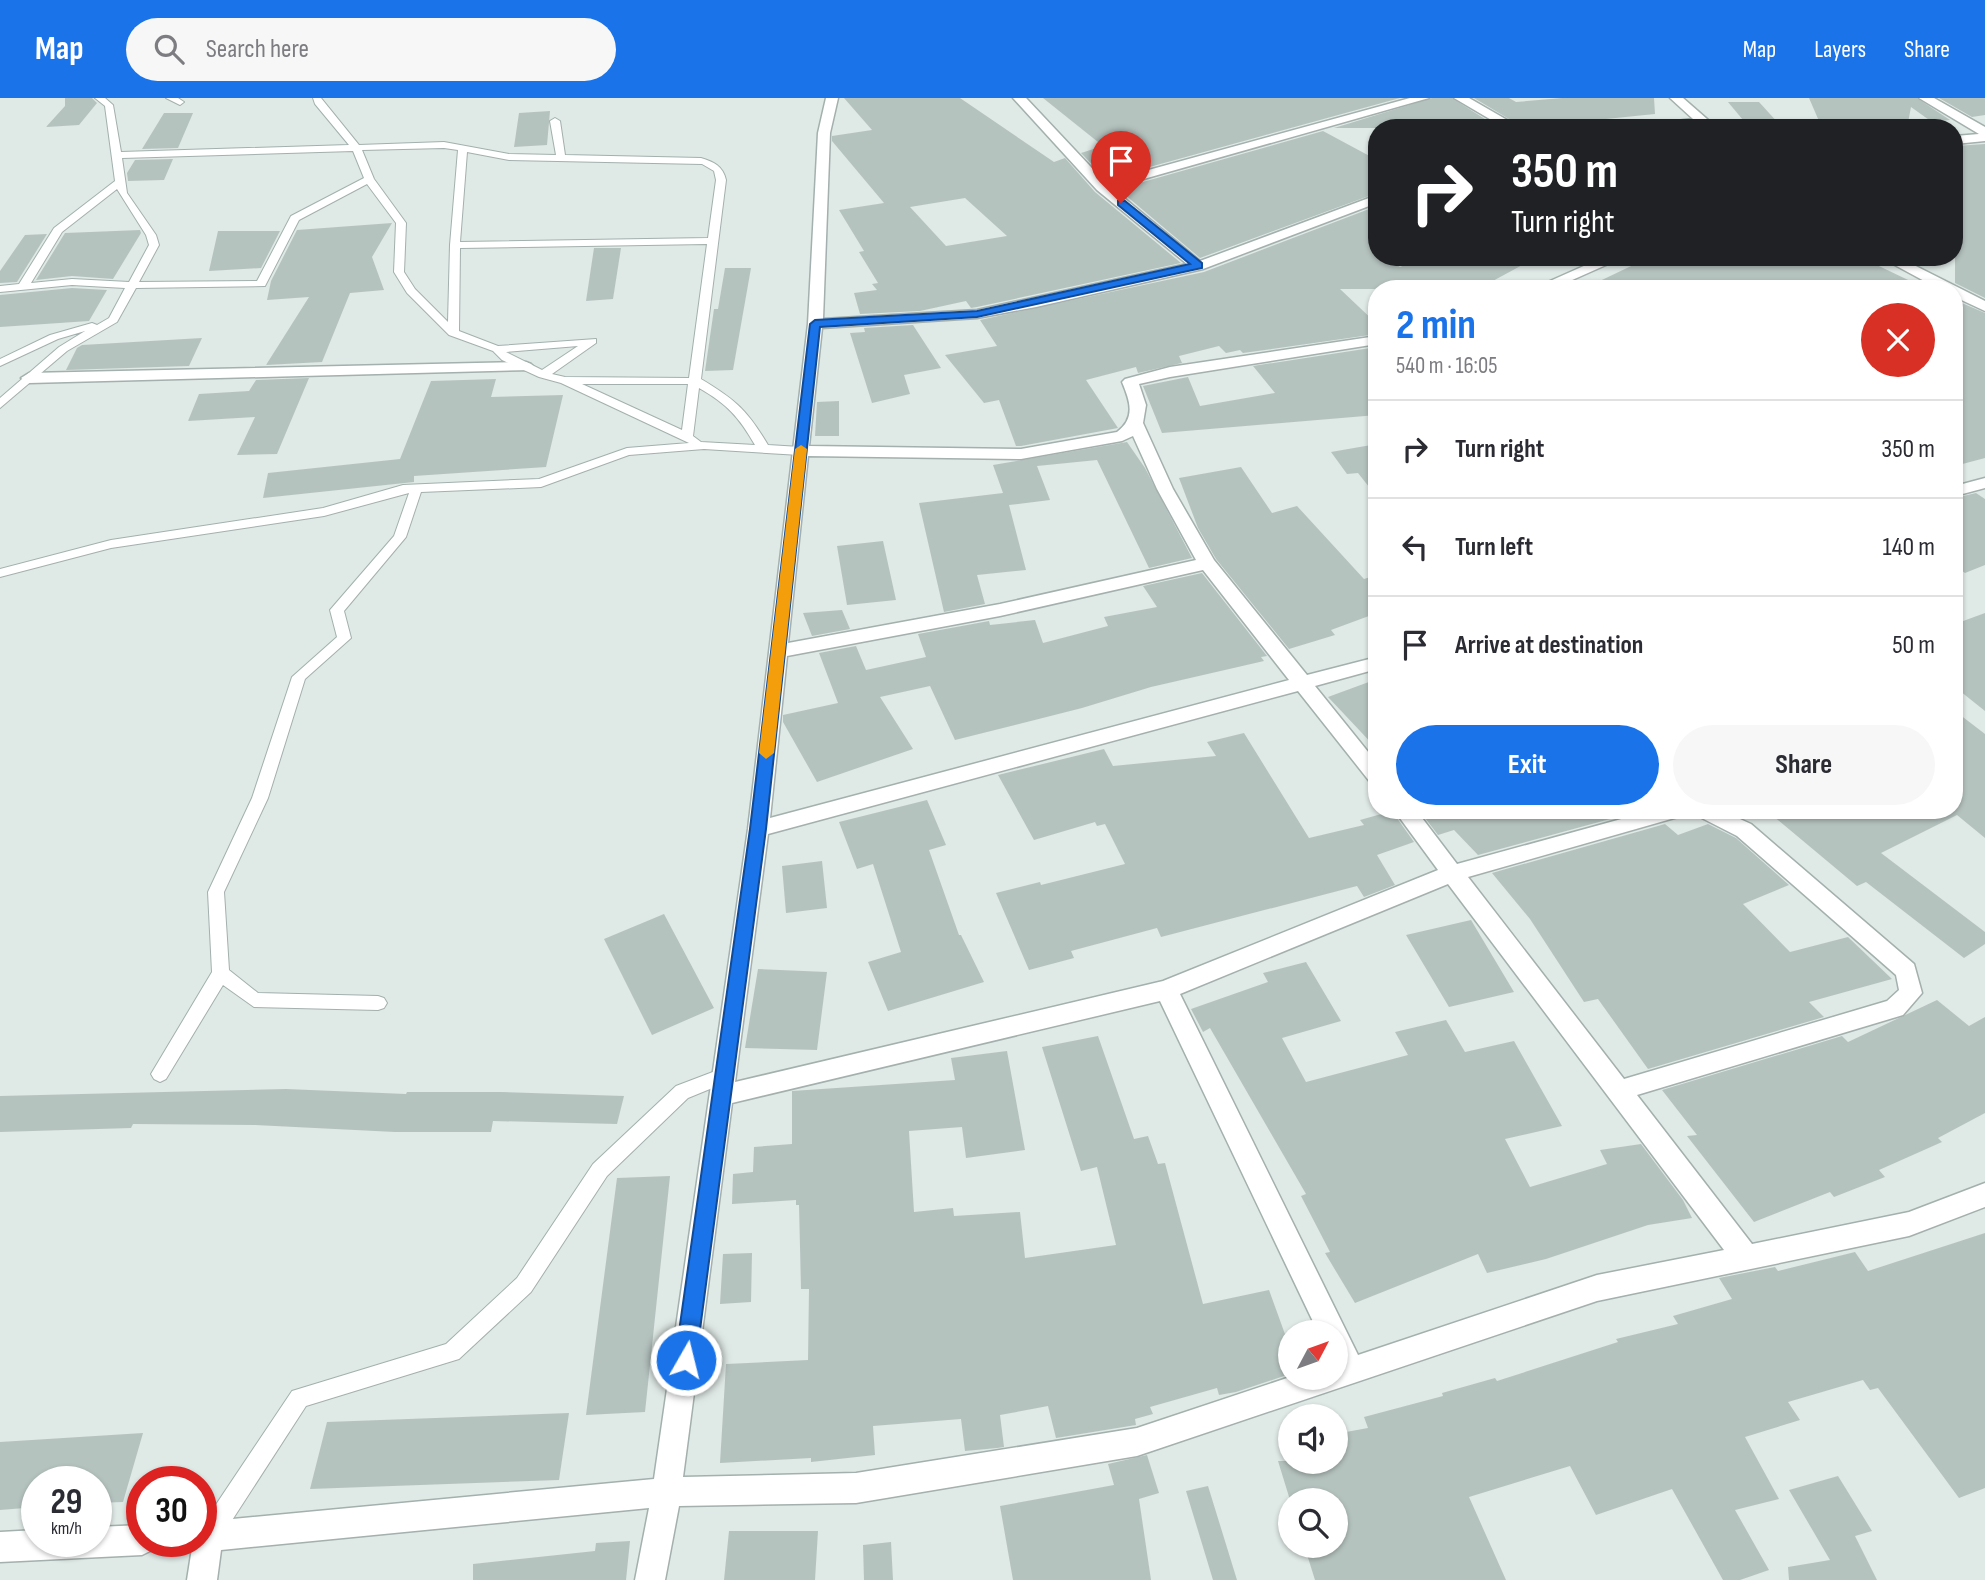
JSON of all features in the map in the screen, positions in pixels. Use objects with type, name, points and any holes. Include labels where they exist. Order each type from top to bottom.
[{"type":"street","points":[[650,1580],[667,1492],[725,1085],[758,829],[815,324],[824,133],[832,98]]},
{"type":"street","points":[[1019,98],[1102,187],[1198,266]]},
{"type":"street","points":[[1102,187],[1423,98]]},
{"type":"street","points":[[1460,98],[1498,119]]},
{"type":"street","points":[[1676,98],[1701,119]]},
{"type":"street","points":[[1925,98],[1962,119]]},
{"type":"street","points":[[1963,120],[1985,132]]},
{"type":"street","points":[[1963,139],[1985,137]]},
{"type":"street","points":[[815,324],[977,314],[1198,266],[1368,202]]},
{"type":"street","points":[[1561,280],[1595,266]]},
{"type":"street","points":[[1905,266],[1932,280]]},
{"type":"street","points":[[1963,295],[1985,307]]},
{"type":"street","points":[[800,451],[1021,454],[1122,436],[1136,425],[1141,406],[1130,382],[1170,372],[1368,341]]},
{"type":"street","points":[[29,379],[526,367]]},
{"type":"street","points":[[1136,425],[1165,489],[1207,563],[1368,766]]},
{"type":"street","points":[[1963,489],[1985,483]]},
{"type":"street","points":[[778,651],[1000,610],[1207,563]]},
{"type":"street","points":[[758,829],[1368,666]]},
{"type":"street","points":[[1411,819],[1745,1256]]},
{"type":"street","points":[[725,1085],[1166,990],[1454,873],[1650,819]]},
{"type":"street","points":[[1620,1090],[1895,1007],[1911,993],[1906,971],[1754,838],[1723,819]]},
{"type":"street","points":[[1166,990],[1326,1320]]},
{"type":"street","points":[[1348,1372],[1597,1288],[1909,1224],[1985,1195]]},
{"type":"street","points":[[217,1536],[667,1492],[856,1488],[1137,1442],[1294,1390]]},
{"type":"street","points":[[0,1547],[126,1541]]},
{"type":"street","points":[[202,1580],[204,1557]]},
{"type":"lane","points":[[0,404],[63,349],[113,320],[154,245],[151,235],[122,193],[109,105],[99,98]]},
{"type":"lane","points":[[317,98],[343,135],[356,147],[369,179],[401,223],[399,272],[411,291],[453,333],[498,349],[592,341],[543,375]]},
{"type":"lane","points":[[555,121],[561,158]]},
{"type":"lane","points":[[118,155],[356,147],[463,147],[509,157],[701,161],[716,166],[721,172],[721,180],[687,439]]},
{"type":"lane","points":[[453,333],[455,245],[463,147]]},
{"type":"lane","points":[[0,289],[72,282],[134,285],[261,284],[295,218],[369,179]]},
{"type":"lane","points":[[24,285],[58,230],[121,181]]},
{"type":"lane","points":[[455,245],[713,241]]},
{"type":"lane","points":[[0,363],[54,337],[113,320]]},
{"type":"lane","points":[[498,349],[506,358],[543,375],[565,380],[695,381],[728,400],[747,420],[764,449]]},
{"type":"lane","points":[[565,380],[687,439],[704,444]]},
{"type":"lane","points":[[0,573],[111,544],[324,512],[403,489],[541,483],[627,452],[704,444],[800,451]]},
{"type":"lane","points":[[160,1074],[221,972],[216,892],[260,799],[299,677],[344,638],[337,610],[400,537],[416,489]]},
{"type":"lane","points":[[221,972],[254,1000],[378,1003]]},
{"type":"lane","points":[[217,1519],[299,1398],[452,1352],[523,1285],[600,1170],[682,1092],[725,1085]]},
{"type":"building","points":[[65,98],[92,98],[97,103],[79,125],[46,127],[65,106]]},
{"type":"building","points":[[844,98],[960,98],[1054,162],[1065,158],[1095,192],[1181,263],[971,308],[966,301],[920,311],[860,314],[854,293],[877,290],[872,284],[878,283],[859,252],[864,251],[839,210],[884,203],[832,141],[832,136],[872,130]],"holes":[[[965,198],[1007,236],[946,246],[910,207]]]},
{"type":"building","points":[[1043,98],[1400,98],[1106,179],[1081,153],[1103,146]]},
{"type":"building","points":[[1432,98],[1452,98],[1485,119],[1368,119],[1368,128],[1334,128]]},
{"type":"building","points":[[1474,98],[1509,98],[1516,102],[1562,98],[1654,98],[1655,114],[1606,119],[1509,119]]},
{"type":"building","points":[[1809,98],[1917,98],[1948,119],[1928,119],[1911,107],[1909,119],[1818,119]]},
{"type":"building","points":[[1939,98],[1985,98],[1985,115],[1972,117]]},
{"type":"building","points":[[1728,102],[1759,102],[1775,119],[1742,119]]},
{"type":"building","points":[[550,111],[547,145],[514,147],[519,113]]},
{"type":"building","points":[[164,113],[193,113],[178,148],[142,149]]},
{"type":"building","points":[[1323,131],[1368,155],[1368,196],[1200,258],[1118,189]]},
{"type":"building","points":[[1985,144],[1985,298],[1963,287],[1963,280],[1955,280],[1955,266],[1963,266],[1963,145]]},
{"type":"building","points":[[173,159],[164,180],[128,181],[127,173],[135,160]]},
{"type":"building","points":[[1368,209],[1368,266],[1520,266],[1495,280],[1368,280],[1368,289],[1340,289],[1368,315],[1368,335],[1243,353],[1240,350],[1226,353],[1219,346],[1179,356],[1182,363],[1138,373],[1136,367],[1086,380],[1118,428],[1021,446],[1016,446],[999,400],[984,403],[945,355],[997,346],[980,320],[1204,272]]},
{"type":"building","points":[[392,223],[372,257],[384,290],[350,293],[322,362],[266,365],[309,297],[267,300],[271,281],[297,230]]},
{"type":"building","points":[[140,230],[141,233],[113,279],[72,276],[36,280],[65,233]]},
{"type":"building","points":[[218,231],[280,231],[261,268],[209,271]]},
{"type":"building","points":[[47,234],[17,282],[0,283],[0,271],[25,235]]},
{"type":"building","points":[[594,248],[621,248],[613,299],[586,301]]},
{"type":"building","points":[[1631,266],[1879,266],[1908,280],[1602,280]]},
{"type":"building","points":[[725,268],[751,268],[733,370],[705,371],[714,309],[718,309]]},
{"type":"building","points":[[72,288],[107,290],[89,321],[0,327],[0,295]]},
{"type":"building","points":[[1963,303],[1985,313],[1985,458],[1963,464]]},
{"type":"building","points":[[913,325],[941,368],[904,375],[910,394],[872,403],[850,333],[865,332],[864,328]]},
{"type":"building","points":[[202,338],[189,366],[66,370],[77,348],[82,345]]},
{"type":"building","points":[[1368,348],[1368,416],[1162,433],[1143,386],[1188,377],[1200,406],[1275,393],[1253,366]]},
{"type":"building","points":[[309,378],[277,454],[237,455],[255,417],[188,421],[199,394],[249,391],[256,380]]},
{"type":"building","points":[[496,379],[491,397],[563,395],[546,467],[414,476],[414,482],[263,498],[268,473],[400,459],[431,381]]},
{"type":"building","points":[[839,401],[839,436],[815,436],[817,402]]},
{"type":"building","points":[[1127,442],[1145,468],[1192,558],[1149,568],[1097,460],[1037,466],[1050,500],[1009,505],[1026,570],[977,575],[985,604],[944,612],[919,503],[1003,493],[993,465]]},
{"type":"building","points":[[1368,446],[1368,486],[1358,473],[1347,474],[1331,452]]},
{"type":"building","points":[[1241,467],[1272,513],[1297,506],[1364,579],[1368,578],[1368,616],[1331,630],[1335,635],[1289,649],[1216,559],[1198,528],[1179,478]]},
{"type":"building","points":[[1976,493],[1985,499],[1985,565],[1965,573],[1963,572],[1963,496]]},
{"type":"building","points":[[883,541],[896,600],[847,605],[837,546]]},
{"type":"building","points":[[1202,573],[1267,656],[1261,657],[1264,661],[1151,687],[1082,708],[955,740],[930,686],[880,697],[913,749],[817,782],[783,722],[783,715],[838,703],[819,653],[856,646],[866,670],[926,657],[918,634],[989,621],[990,625],[1035,620],[1043,643],[1108,626],[1104,617],[1157,607],[1143,586]]},
{"type":"building","points":[[842,610],[850,629],[812,636],[803,613]]},
{"type":"building","points":[[1985,613],[1985,711],[1963,693],[1963,621]]},
{"type":"building","points":[[1368,682],[1368,739],[1328,697]]},
{"type":"building","points":[[1963,717],[1985,734],[1985,838],[1962,819]]},
{"type":"building","points":[[1244,733],[1309,838],[1364,825],[1360,820],[1368,818],[1398,819],[1414,842],[1377,855],[1395,885],[1364,897],[1357,886],[1161,937],[1157,928],[1071,951],[1074,958],[1029,970],[996,893],[1125,864],[1105,824],[1097,826],[1095,822],[1034,840],[998,775],[1104,749],[1113,766],[1216,756],[1207,742]]},
{"type":"building","points":[[927,800],[946,845],[929,850],[959,935],[984,982],[888,1011],[868,962],[901,952],[873,864],[857,869],[839,822]]},
{"type":"building","points":[[1426,819],[1610,819],[1478,855],[1454,830],[1438,835]]},
{"type":"building","points":[[1777,819],[1949,819],[1881,853],[1985,932],[1985,944],[1964,958],[1866,882],[1857,886]]},
{"type":"building","points":[[1665,824],[1678,835],[1708,824],[1736,838],[1789,885],[1743,904],[1790,952],[1848,937],[1892,979],[1809,1002],[1824,1017],[1648,1069],[1598,999],[1584,1002],[1530,919],[1492,873]]},
{"type":"building","points":[[822,861],[827,908],[786,913],[782,866]]},
{"type":"building","points":[[664,914],[714,1008],[652,1035],[604,939]]},
{"type":"building","points":[[1471,920],[1514,992],[1449,1007],[1406,935]]},
{"type":"building","points":[[1306,962],[1341,1021],[1282,1038],[1306,1082],[1408,1055],[1395,1032],[1446,1020],[1465,1052],[1514,1041],[1562,1126],[1505,1139],[1530,1187],[1607,1164],[1600,1150],[1641,1144],[1683,1200],[1692,1218],[1648,1225],[1546,1259],[1487,1273],[1478,1254],[1355,1303],[1325,1253],[1330,1252],[1301,1196],[1306,1194],[1210,1028],[1203,1032],[1191,1009],[1268,982],[1263,973]]},
{"type":"building","points":[[758,969],[827,972],[817,1050],[745,1048]]},
{"type":"building","points":[[1937,1000],[1969,1026],[1985,1017],[1985,1113],[1938,1138],[1942,1142],[1879,1170],[1885,1177],[1834,1197],[1830,1192],[1754,1222],[1687,1136],[1697,1135],[1662,1090],[1842,1036],[1848,1042]]},
{"type":"building","points":[[1098,1036],[1134,1139],[1148,1136],[1158,1164],[1165,1163],[1203,1304],[1269,1290],[1280,1320],[1278,1378],[1236,1392],[1219,1395],[1217,1388],[1150,1407],[1153,1414],[1135,1419],[1136,1425],[1056,1438],[1048,1406],[1000,1415],[1004,1447],[965,1451],[961,1419],[873,1426],[875,1455],[811,1462],[811,1458],[720,1463],[726,1364],[808,1360],[809,1289],[801,1289],[799,1205],[796,1205],[796,1200],[732,1204],[733,1174],[753,1172],[754,1147],[792,1144],[792,1091],[955,1080],[951,1058],[1007,1051],[1025,1150],[966,1158],[962,1127],[909,1131],[914,1212],[953,1208],[954,1216],[1020,1212],[1025,1258],[1116,1245],[1097,1167],[1081,1171],[1042,1047]]},
{"type":"building","points":[[286,1089],[406,1094],[501,1092],[624,1096],[617,1124],[493,1121],[491,1132],[395,1132],[255,1125],[133,1124],[131,1128],[0,1132],[0,1096]]},
{"type":"building","points":[[670,1176],[645,1412],[586,1415],[617,1178]]},
{"type":"building","points":[[1985,1233],[1985,1488],[1959,1498],[1878,1388],[1870,1390],[1863,1380],[1788,1402],[1800,1420],[1745,1437],[1779,1499],[1735,1510],[1769,1570],[1740,1580],[1723,1580],[1672,1489],[1596,1515],[1570,1466],[1469,1497],[1506,1580],[1315,1580],[1308,1558],[1348,1558],[1348,1488],[1286,1488],[1282,1474],[1348,1474],[1348,1432],[1368,1428],[1364,1417],[1443,1396],[1442,1393],[1495,1378],[1497,1381],[1618,1342],[1616,1339],[1678,1324],[1673,1316],[1732,1299],[1719,1278],[1775,1267],[1778,1271],[1855,1252],[1868,1271]]},
{"type":"building","points":[[752,1253],[751,1302],[720,1304],[723,1254]]},
{"type":"building","points":[[569,1413],[559,1480],[310,1489],[327,1422]]},
{"type":"building","points":[[143,1433],[133,1466],[126,1466],[126,1492],[123,1502],[112,1502],[112,1466],[21,1466],[21,1508],[0,1510],[0,1442]]},
{"type":"building","points":[[1147,1455],[1159,1493],[1139,1499],[1151,1580],[1013,1580],[1000,1506],[1114,1485],[1108,1464]]},
{"type":"building","points":[[1838,1476],[1872,1531],[1855,1536],[1877,1580],[1789,1580],[1788,1567],[1830,1560],[1789,1490]]},
{"type":"building","points":[[1208,1486],[1237,1580],[1213,1580],[1186,1491]]},
{"type":"building","points":[[729,1531],[818,1531],[815,1580],[724,1580]]},
{"type":"building","points":[[630,1541],[626,1580],[473,1580],[473,1564],[595,1551],[596,1543]]},
{"type":"building","points":[[891,1542],[893,1580],[864,1580],[863,1545]]},
{"type":"slow traffic","points":[[766,753],[801,449]]},
{"type":"route","points":[[686,1360],[758,829],[815,324],[977,314],[1198,266],[1121,203]]}]
